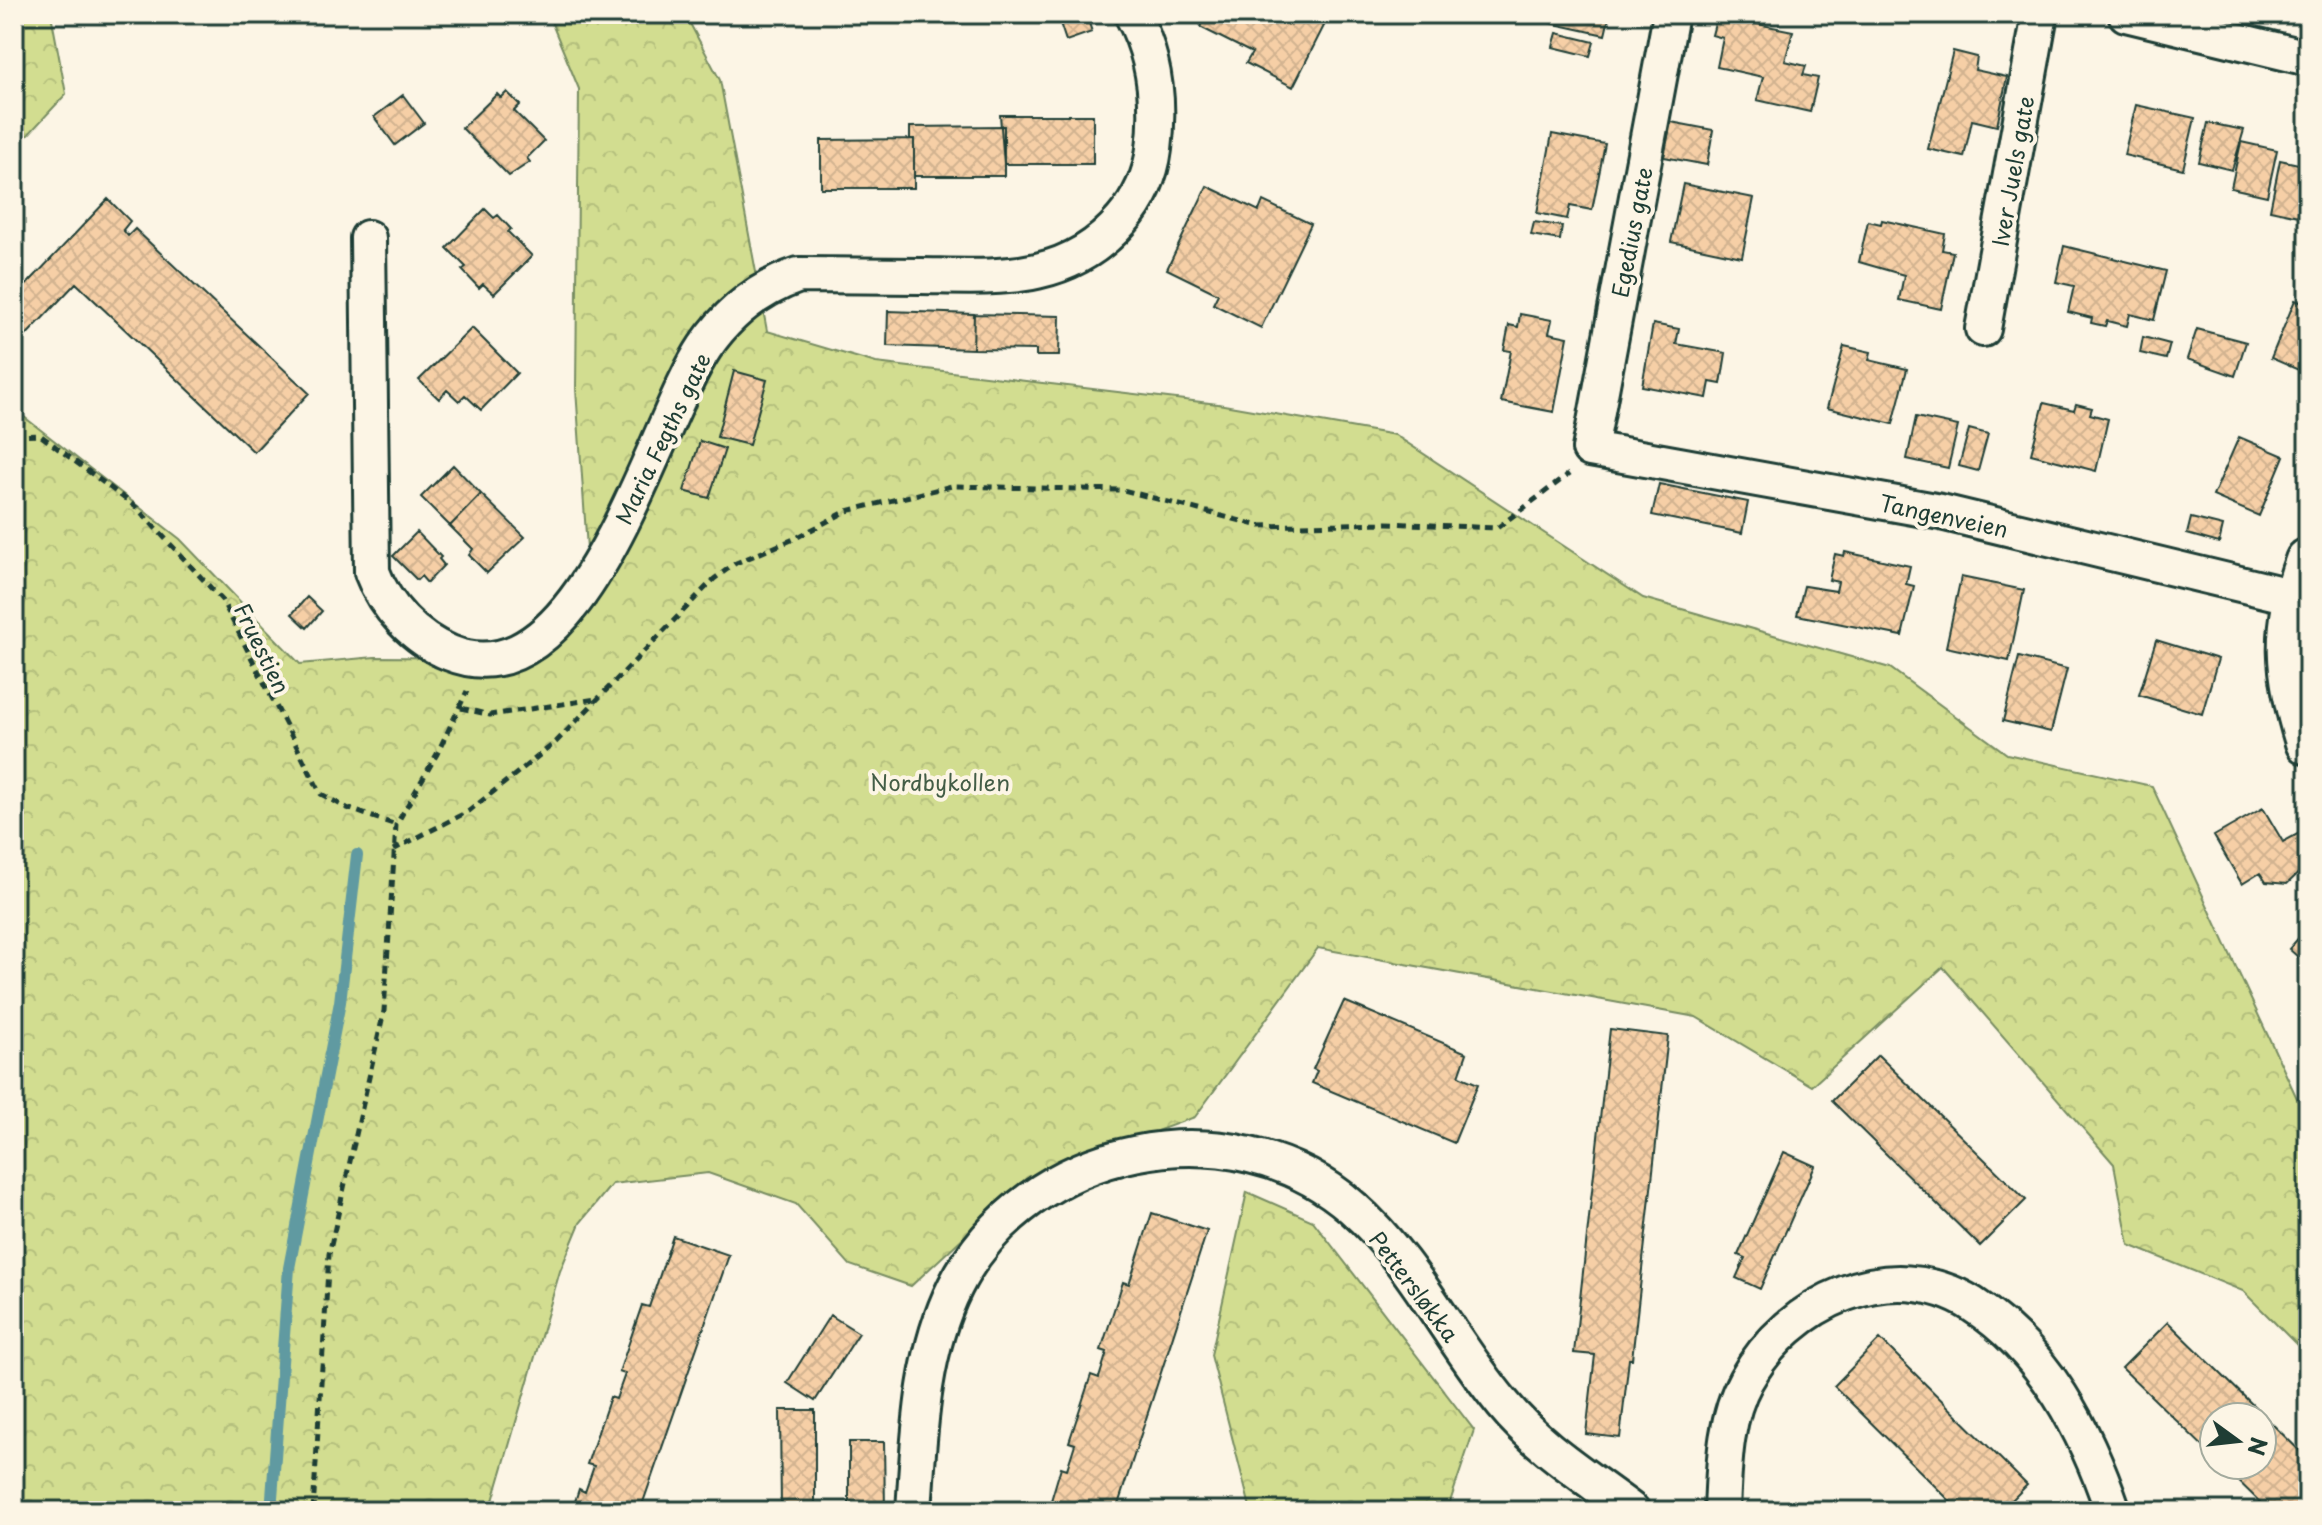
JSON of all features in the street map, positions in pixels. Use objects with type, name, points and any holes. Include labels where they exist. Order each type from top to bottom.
[{"type":"main road","points":[[2301,579],[2290,667],[2295,700],[2308,742]]},
{"type":"street","name":"Maria Fegths gate","points":[[368,238],[372,572],[379,592],[415,631],[440,649],[478,660],[504,658],[533,642],[565,611],[616,534],[705,347],[731,315],[766,286],[799,275],[1011,277],[1055,267],[1104,240],[1135,204],[1155,148],[1159,111],[1151,61],[1132,14]]},
{"type":"street","name":"Egedius gate","points":[[1590,449],[1671,14]]},
{"type":"street","name":"Iver Juels gate","points":[[1983,329],[2040,14]]},
{"type":"street","points":[[2126,14],[2308,58]]},
{"type":"street","name":"Tangenveien","points":[[1590,449],[2301,579]]},
{"type":"street","name":"Pettersløkka","points":[[914,1511],[924,1395],[939,1331],[955,1286],[984,1243],[1017,1209],[1064,1178],[1107,1160],[1166,1147],[1217,1147],[1268,1157],[1316,1180],[1353,1208],[1395,1253],[1518,1421],[1558,1457],[1632,1511]]},
{"type":"street","points":[[1722,1511],[1728,1433],[1745,1381],[1767,1348],[1794,1322],[1828,1299],[1867,1286],[1902,1282],[1932,1287],[1970,1303],[2008,1332],[2041,1365],[2080,1430],[2113,1511]]},
{"type":"path","name":"Fruestien","points":[[14,436],[40,435],[136,507],[222,600],[321,794],[347,808],[396,825]]},
{"type":"path","points":[[393,850],[469,811],[556,742],[714,579],[736,563],[794,539],[847,511],[952,486],[1123,490],[1260,526],[1387,523],[1497,528],[1568,475],[1590,449]]},
{"type":"path","points":[[313,1511],[329,1254],[384,1011],[396,825],[461,708],[478,660]]},
{"type":"path","points":[[461,708],[490,715],[597,699]]},
{"type":"green space","points":[[14,14],[51,14],[66,94],[14,150]]},
{"type":"green space","name":"Nordbykollen","points":[[548,14],[685,14],[720,80],[767,331],[876,363],[1218,404],[1395,435],[1643,598],[1890,668],[2007,754],[2152,786],[2308,1122],[2308,1356],[2243,1291],[2129,1245],[2114,1164],[1943,967],[1812,1086],[1696,1017],[1318,948],[1195,1117],[1026,1179],[911,1286],[850,1265],[796,1204],[708,1173],[612,1184],[580,1223],[560,1271],[490,1511],[14,1511],[14,409],[180,539],[300,664],[375,657],[503,658],[589,578],[576,389],[579,89]]},
{"type":"green space","points":[[1247,1192],[1313,1221],[1474,1430],[1447,1511],[1251,1511],[1211,1355]]},
{"type":"building","points":[[1057,14],[1086,14],[1092,32],[1066,41]]},
{"type":"building","points":[[1206,14],[1330,14],[1293,87],[1246,63],[1252,53],[1200,27]]},
{"type":"building","points":[[1552,14],[1610,14],[1605,35],[1550,23]]},
{"type":"building","points":[[1717,16],[1793,31],[1785,61],[1806,66],[1803,75],[1818,78],[1810,112],[1757,100],[1763,77],[1717,67],[1723,38],[1712,35]]},
{"type":"building","points":[[1557,33],[1594,42],[1590,56],[1553,47]]},
{"type":"building","points":[[1953,51],[1977,57],[1975,70],[2007,77],[1997,126],[1972,120],[1964,157],[1928,149]]},
{"type":"building","points":[[507,92],[520,105],[514,111],[544,141],[527,158],[530,162],[509,176],[462,128],[497,94],[501,98]]},
{"type":"building","points":[[403,95],[424,123],[395,145],[374,117]]},
{"type":"building","points":[[2136,105],[2195,118],[2183,169],[2124,155]]},
{"type":"building","points":[[1000,115],[1093,115],[1093,164],[1004,164]]},
{"type":"building","points":[[1671,122],[1713,130],[1707,165],[1664,157]]},
{"type":"building","points":[[2208,123],[2244,130],[2232,170],[2199,162]]},
{"type":"building","points":[[1004,126],[1004,176],[914,176],[914,139],[910,139],[910,127]]},
{"type":"building","points":[[1552,134],[1605,144],[1592,210],[1570,206],[1567,219],[1537,213]]},
{"type":"building","points":[[914,139],[914,188],[821,188],[821,140]]},
{"type":"building","points":[[2241,142],[2277,150],[2267,196],[2231,188]]},
{"type":"building","points":[[2280,160],[2308,166],[2308,218],[2270,210]]},
{"type":"building","points":[[1683,184],[1754,198],[1742,257],[1671,242]]},
{"type":"building","points":[[1207,186],[1259,211],[1263,201],[1311,224],[1261,328],[1213,304],[1218,294],[1167,269]]},
{"type":"building","points":[[108,199],[130,221],[123,230],[128,236],[135,229],[309,393],[254,452],[76,283],[16,346],[14,344],[14,298]]},
{"type":"building","points":[[485,209],[494,218],[498,215],[511,229],[508,232],[532,256],[494,294],[483,284],[479,288],[462,270],[466,267],[447,248]]},
{"type":"building","points":[[1882,220],[1945,234],[1942,250],[1953,252],[1941,309],[1899,300],[1904,275],[1859,262],[1868,221],[1881,224]]},
{"type":"building","points":[[1534,222],[1562,226],[1560,240],[1531,235]]},
{"type":"building","points":[[2064,246],[2166,271],[2154,320],[2130,314],[2127,326],[2107,321],[2105,326],[2091,323],[2092,318],[2068,312],[2074,286],[2056,282]]},
{"type":"building","points":[[2295,300],[2308,305],[2308,374],[2271,358]]},
{"type":"building","points":[[888,311],[974,314],[973,349],[887,346]]},
{"type":"building","points":[[974,314],[1060,316],[1059,356],[1036,356],[1036,350],[973,349]]},
{"type":"building","points":[[1520,314],[1552,320],[1549,333],[1568,337],[1554,412],[1501,402],[1511,351],[1504,350],[1509,325],[1518,327]]},
{"type":"building","points":[[1653,324],[1679,329],[1676,344],[1726,353],[1721,384],[1710,382],[1707,398],[1642,386]]},
{"type":"building","points":[[472,328],[517,373],[481,410],[465,395],[459,401],[447,390],[439,399],[419,380]]},
{"type":"building","points":[[2197,329],[2246,342],[2235,376],[2187,359]]},
{"type":"building","points":[[2143,337],[2170,344],[2166,359],[2140,353]]},
{"type":"building","points":[[1844,346],[1871,352],[1869,360],[1907,369],[1893,424],[1827,408]]},
{"type":"building","points":[[734,371],[767,380],[749,445],[717,437]]},
{"type":"building","points":[[2044,403],[2074,410],[2076,404],[2092,408],[2090,414],[2108,419],[2096,471],[2031,454]]},
{"type":"building","points":[[1916,417],[1958,426],[1948,468],[1907,459]]},
{"type":"building","points":[[1969,429],[1988,434],[1978,471],[1959,466]]},
{"type":"building","points":[[2239,437],[2284,456],[2259,516],[2213,496]]},
{"type":"building","points":[[700,441],[725,449],[709,498],[684,491]]},
{"type":"building","points":[[453,465],[481,494],[450,526],[421,497]]},
{"type":"building","points":[[1659,484],[1748,502],[1742,533],[1652,515]]},
{"type":"building","points":[[481,494],[525,537],[487,573],[469,555],[473,549],[450,526]]},
{"type":"building","points":[[2191,518],[2223,526],[2219,543],[2187,534]]},
{"type":"building","points":[[417,532],[441,557],[439,559],[444,565],[427,583],[421,576],[417,580],[393,556]]},
{"type":"building","points":[[1845,552],[1910,566],[1906,584],[1914,586],[1902,636],[1797,615],[1804,586],[1836,591],[1838,582],[1829,580],[1835,554],[1844,556]]},
{"type":"building","points":[[1961,577],[2024,590],[2009,661],[1946,647]]},
{"type":"building","points":[[307,597],[322,611],[307,628],[292,614]]},
{"type":"building","points":[[2156,640],[2218,659],[2202,714],[2139,695]]},
{"type":"building","points":[[2019,657],[2067,669],[2051,732],[2003,721]]},
{"type":"building","points":[[2263,808],[2283,842],[2305,830],[2308,834],[2308,864],[2287,884],[2266,882],[2260,873],[2242,884],[2214,836]]},
{"type":"building","points":[[2308,927],[2308,966],[2289,949]]},
{"type":"building","points":[[1344,1001],[1467,1053],[1459,1076],[1478,1084],[1454,1143],[1312,1083],[1317,1071],[1313,1069]]},
{"type":"building","points":[[1610,1029],[1668,1036],[1632,1359],[1629,1359],[1620,1438],[1586,1434],[1595,1355],[1574,1353]]},
{"type":"building","points":[[1878,1055],[2026,1200],[1980,1246],[1832,1101]]},
{"type":"building","points":[[1784,1152],[1815,1166],[1760,1289],[1736,1278],[1745,1258],[1738,1255]]},
{"type":"building","points":[[1152,1213],[1207,1231],[1116,1511],[1072,1511],[1050,1504],[1061,1467],[1067,1469],[1075,1444],[1069,1442],[1091,1375],[1099,1378],[1107,1352],[1101,1350],[1123,1282],[1129,1284]]},
{"type":"building","points":[[673,1236],[729,1255],[640,1511],[572,1511],[579,1489],[585,1492],[594,1466],[587,1464],[610,1397],[616,1399],[625,1374],[619,1372],[642,1305],[649,1307]]},
{"type":"building","points":[[830,1315],[859,1333],[815,1401],[787,1383]]},
{"type":"building","points":[[2168,1322],[2249,1401],[2198,1401],[2198,1442],[2122,1368]]},
{"type":"building","points":[[1880,1339],[2027,1485],[2001,1511],[1960,1511],[1834,1386]]},
{"type":"building","points":[[780,1410],[815,1410],[815,1511],[781,1511]]},
{"type":"building","points":[[2278,1430],[2308,1459],[2308,1511],[2269,1511],[2238,1481],[2278,1481]]},
{"type":"building","points":[[849,1442],[884,1442],[885,1511],[849,1511]]},
{"type":"waterway","points":[[271,1511],[289,1268],[340,1002],[357,855]]}]
